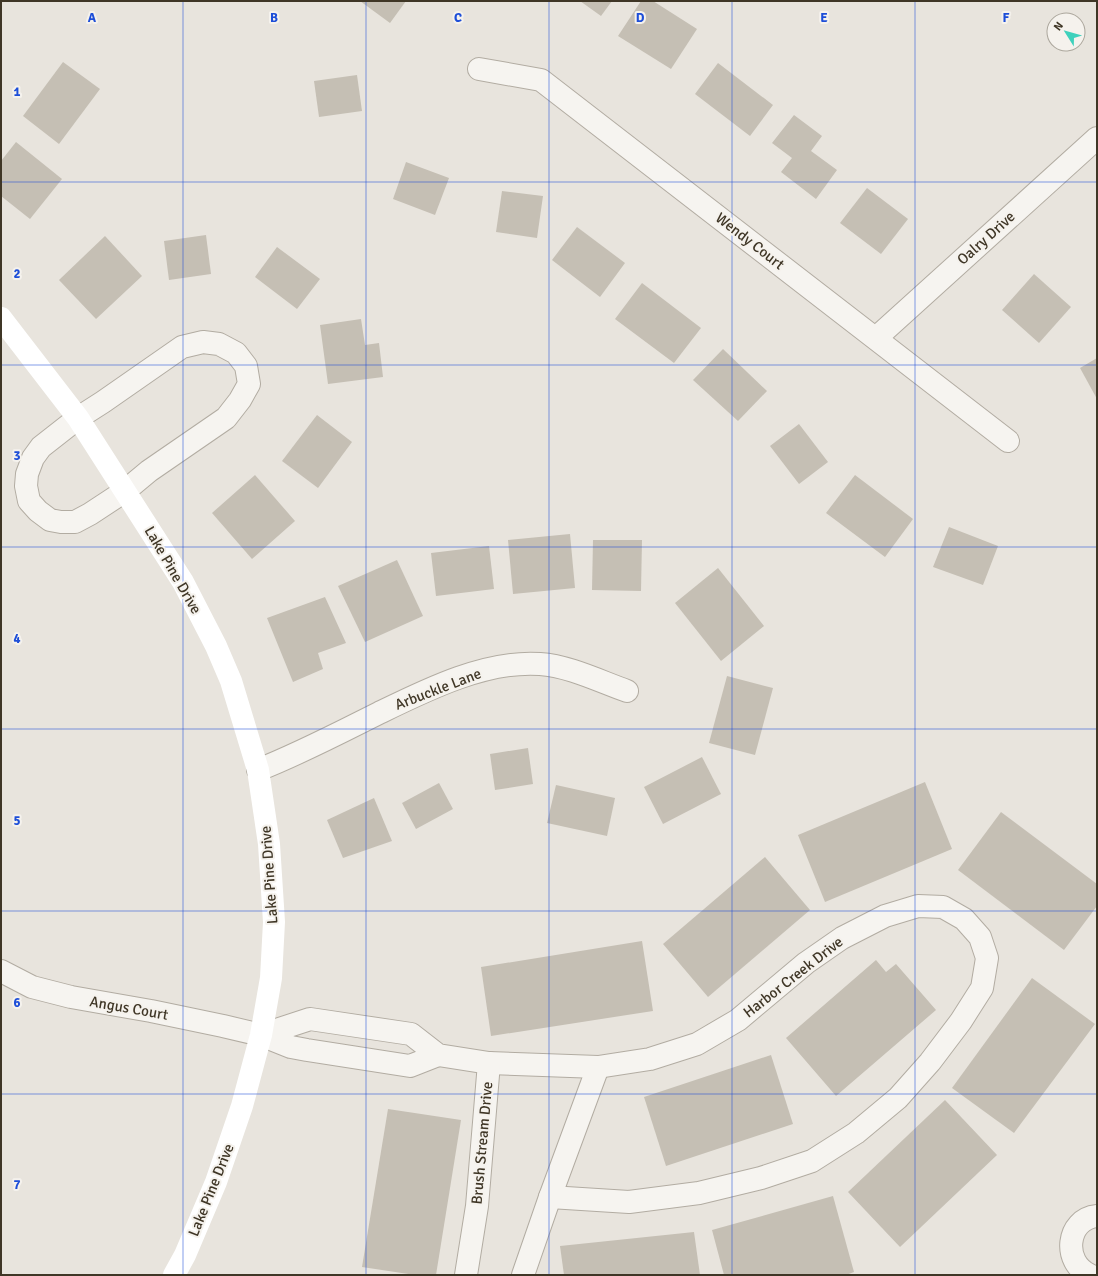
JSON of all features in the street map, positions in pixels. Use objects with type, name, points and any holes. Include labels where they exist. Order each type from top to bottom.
[{"type":"street","name":"Wendy Court","points":[[479,69],[541,80],[1008,441]]},
{"type":"street","name":"Oalry Drive","points":[[876,338],[1097,138]]},
{"type":"street","name":"Lake Pine Drive","points":[[1,318],[78,418],[183,582],[216,646],[231,681],[258,770],[269,844],[274,922],[271,978],[261,1035],[242,1106],[216,1182],[185,1255],[174,1275]]},
{"type":"street","points":[[202,342],[219,344],[236,353],[246,366],[249,384],[240,400],[226,418],[149,471],[125,491],[75,522],[50,520],[29,501],[26,486],[27,474],[33,458],[41,447],[78,418],[182,347],[202,342]]},
{"type":"street","name":"Arbuckle Lane","points":[[258,770],[283,760],[415,696],[461,677],[510,664],[540,664],[567,669],[626,690]]},
{"type":"street","name":"Harbor Creek Drive","points":[[489,1063],[598,1067],[650,1058],[697,1044],[738,1020],[806,963],[842,938],[885,916],[918,906],[943,907],[964,919],[980,937],[987,958],[982,988],[961,1021],[930,1062],[898,1098],[856,1133],[812,1161],[761,1178],[699,1193],[629,1202],[550,1197]]},
{"type":"street","name":"Angus Court","points":[[1,971],[32,987],[71,997],[151,1011],[261,1035]]},
{"type":"street","name":"Brush Stream Drive","points":[[261,1035],[310,1019],[411,1034],[438,1055],[489,1063],[477,1206],[466,1275]]},
{"type":"street","points":[[261,1035],[291,1047],[410,1066],[438,1055]]},
{"type":"street","points":[[523,1275],[598,1067]]},
{"type":"street","points":[[1090,1275],[1085,1273],[1077,1266],[1072,1257],[1070,1247],[1072,1236],[1079,1224],[1088,1218],[1097,1216]]},
{"type":"building","points":[[360,1],[406,1],[390,23]]},
{"type":"building","points":[[580,1],[612,1],[601,16]]},
{"type":"building","points":[[641,1],[653,1],[697,29],[671,69],[618,36]]},
{"type":"building","points":[[63,62],[100,89],[59,144],[23,116]]},
{"type":"building","points":[[718,63],[773,105],[750,136],[695,94]]},
{"type":"building","points":[[357,75],[362,111],[319,117],[314,81]]},
{"type":"building","points":[[794,115],[822,136],[811,151],[837,170],[816,199],[781,172],[792,158],[772,143]]},
{"type":"building","points":[[16,142],[62,179],[30,219],[1,196],[1,161]]},
{"type":"building","points":[[406,162],[449,178],[435,215],[393,199]]},
{"type":"building","points":[[867,188],[908,219],[881,254],[840,223]]},
{"type":"building","points":[[502,191],[543,196],[537,238],[496,232]]},
{"type":"building","points":[[577,227],[625,263],[600,297],[552,260]]},
{"type":"building","points":[[206,235],[211,274],[169,280],[164,241]]},
{"type":"building","points":[[105,236],[142,276],[96,319],[59,280]]},
{"type":"building","points":[[277,247],[320,279],[297,309],[255,277]]},
{"type":"building","points":[[1034,274],[1071,307],[1039,343],[1002,310]]},
{"type":"building","points":[[642,283],[701,328],[674,363],[615,319]]},
{"type":"building","points":[[361,319],[365,345],[379,343],[383,377],[328,384],[320,325]]},
{"type":"building","points":[[723,349],[767,391],[738,421],[693,380]]},
{"type":"building","points":[[1097,358],[1097,399],[1080,368]]},
{"type":"building","points":[[317,415],[352,442],[318,488],[282,461]]},
{"type":"building","points":[[799,424],[828,462],[799,484],[770,446]]},
{"type":"building","points":[[255,475],[295,521],[252,559],[212,513]]},
{"type":"building","points":[[855,475],[913,519],[885,557],[826,513]]},
{"type":"building","points":[[949,527],[998,546],[983,585],[933,567]]},
{"type":"building","points":[[570,534],[575,588],[513,594],[508,540]]},
{"type":"building","points":[[593,540],[642,540],[641,591],[592,590]]},
{"type":"building","points":[[489,546],[494,589],[436,596],[431,553]]},
{"type":"building","points":[[397,560],[423,616],[365,642],[338,586]]},
{"type":"building","points":[[718,568],[764,626],[721,661],[675,603]]},
{"type":"building","points":[[325,597],[346,643],[318,653],[323,669],[293,682],[267,618]]},
{"type":"building","points":[[727,676],[773,688],[755,755],[709,743]]},
{"type":"building","points":[[528,748],[533,784],[495,790],[490,754]]},
{"type":"building","points":[[702,757],[721,794],[663,824],[644,787]]},
{"type":"building","points":[[925,782],[952,849],[825,902],[798,835]]},
{"type":"building","points":[[439,783],[453,809],[416,829],[402,803]]},
{"type":"building","points":[[556,785],[615,798],[607,836],[547,823]]},
{"type":"building","points":[[374,798],[392,841],[343,858],[327,820]]},
{"type":"building","points":[[1001,812],[1097,884],[1097,906],[1064,950],[958,870]]},
{"type":"building","points":[[765,857],[810,910],[708,997],[663,944]]},
{"type":"building","points":[[642,941],[653,1011],[491,1036],[481,967]]},
{"type":"building","points":[[876,960],[886,972],[896,964],[936,1010],[836,1096],[786,1038]]},
{"type":"building","points":[[1032,978],[1095,1024],[1014,1133],[952,1088]]},
{"type":"building","points":[[771,1055],[793,1124],[666,1166],[644,1097]]},
{"type":"building","points":[[945,1100],[997,1155],[900,1247],[848,1192]]},
{"type":"building","points":[[388,1109],[461,1120],[436,1275],[415,1275],[362,1267]]},
{"type":"building","points":[[833,1196],[854,1272],[846,1275],[724,1275],[712,1230]]},
{"type":"building","points":[[694,1232],[700,1275],[564,1275],[560,1246]]}]
